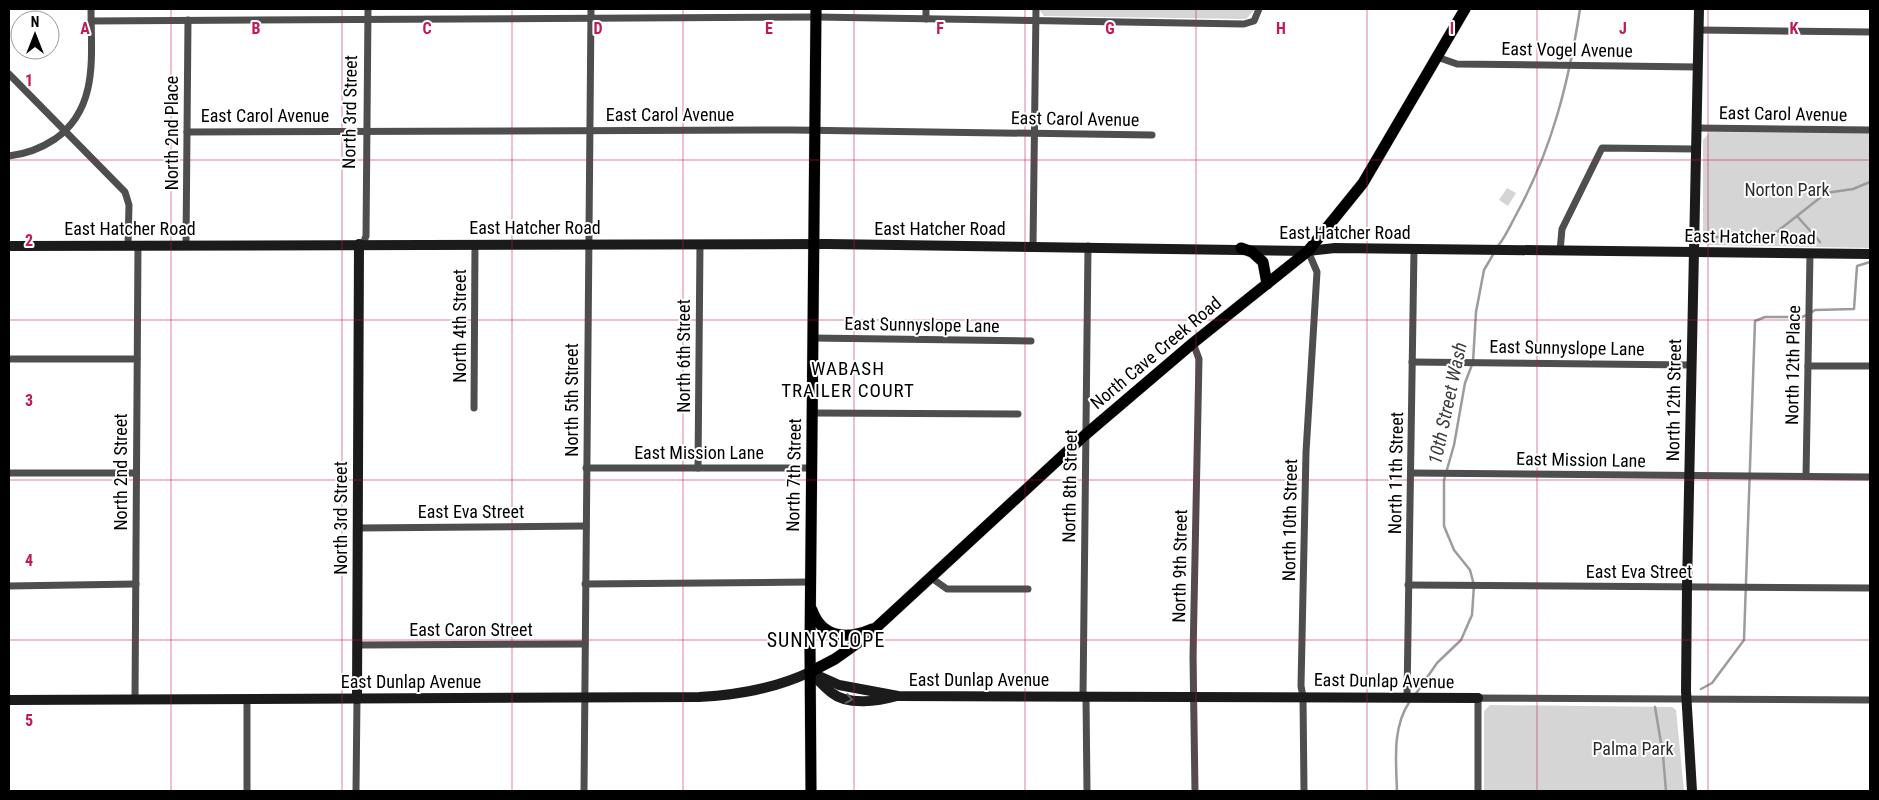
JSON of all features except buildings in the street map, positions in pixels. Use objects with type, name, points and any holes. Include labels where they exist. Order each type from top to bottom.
[{"type":"main road","name":"North Cave Creek Road","points":[[810,672],[851,649],[1085,435],[1194,343],[1308,251],[1363,183],[1465,9]]},
{"type":"main road","name":"North 7th Street","points":[[811,791],[810,582],[816,13]]},
{"type":"main road","points":[[1241,248],[1260,257],[1265,267],[1267,284]]},
{"type":"main road","points":[[810,604],[815,618],[829,633],[839,636],[854,635],[878,626]]},
{"type":"street","points":[[9,156],[24,154],[46,144],[65,132],[80,113],[89,89],[91,77],[91,9]]},
{"type":"street","name":"North 3rd Street","points":[[356,791],[361,244],[366,236],[368,9]]},
{"type":"street","points":[[926,9],[926,19]]},
{"type":"street","points":[[1033,246],[1036,133],[1036,9]]},
{"type":"street","points":[[91,21],[368,19],[591,12],[816,13],[926,19],[1244,24],[1254,21],[1259,9]]},
{"type":"street","name":"North 12th Street","points":[[1692,791],[1686,700],[1687,587],[1699,9]]},
{"type":"street","name":"North 5th Street","points":[[584,791],[591,12]]},
{"type":"street","name":"North 2nd Place","points":[[186,245],[188,20]]},
{"type":"street","points":[[1699,30],[1870,32]]},
{"type":"street","name":"East Vogel Avenue","points":[[1437,57],[1457,64],[1698,67]]},
{"type":"street","points":[[9,74],[65,132]]},
{"type":"street","name":"East Carol Avenue","points":[[1696,128],[1870,130]]},
{"type":"street","name":"East Carol Avenue","points":[[187,132],[589,130],[1152,135]]},
{"type":"street","name":"North 2nd Street","points":[[65,132],[125,192],[129,205],[133,246],[137,359],[135,699]]},
{"type":"street","points":[[1560,251],[1562,229],[1602,148],[1695,149]]},
{"type":"street","name":"North 4th Street","points":[[474,408],[475,244]]},
{"type":"street","name":"North 6th Street","points":[[698,468],[700,244]]},
{"type":"street","name":"East Hatcher Road","points":[[9,246],[813,244],[1241,248],[1308,251],[1335,248],[1870,254]]},
{"type":"street","name":"North 8th Street","points":[[1087,791],[1084,697],[1088,246]]},
{"type":"street","name":"North 11th Street","points":[[1407,697],[1414,249]]},
{"type":"street","name":"North 10th Street","points":[[1304,791],[1303,697],[1301,686],[1306,452],[1317,272],[1308,251]]},
{"type":"street","name":"North 12th Place","points":[[1806,476],[1810,254]]},
{"type":"street","name":"East Sunnyslope Lane","points":[[812,338],[1031,341]]},
{"type":"street","name":"North 9th Street","points":[[1194,343],[1199,360],[1193,657],[1195,791]]},
{"type":"street","points":[[9,360],[137,359]]},
{"type":"street","name":"East Sunnyslope Lane","points":[[1412,362],[1692,365]]},
{"type":"street","points":[[1808,366],[1870,366]]},
{"type":"street","points":[[812,412],[1018,414]]},
{"type":"street","name":"East Mission Lane","points":[[586,468],[812,468]]},
{"type":"street","points":[[9,473],[136,473]]},
{"type":"street","name":"East Mission Lane","points":[[1411,473],[1870,477]]},
{"type":"street","name":"East Eva Street","points":[[357,528],[586,526]]},
{"type":"street","points":[[930,577],[947,589],[1028,589]]},
{"type":"street","points":[[585,584],[810,582]]},
{"type":"street","points":[[9,586],[136,584]]},
{"type":"street","name":"East Eva Street","points":[[1408,585],[1870,588]]},
{"type":"street","name":"East Caron Street","points":[[357,645],[585,644]]},
{"type":"street","name":"East Dunlap Avenue","points":[[9,700],[721,696],[769,688],[810,672],[839,685],[898,696],[1870,700]]},
{"type":"street","points":[[1478,698],[1478,791]]},
{"type":"street","points":[[247,699],[247,791]]},
{"type":"green space","points":[[1039,9],[1255,9],[1246,19],[1044,16]]},
{"type":"green space","name":"Norton Park","points":[[1710,132],[1870,133],[1870,248],[1708,245],[1703,237],[1703,140]]},
{"type":"green space","points":[[1507,188],[1516,193],[1508,206],[1499,200]]},
{"type":"green space","name":"Palma Park","points":[[1490,705],[1672,707],[1676,710],[1684,791],[1484,791],[1484,711]]},
{"type":"waterway","name":"10th Street Wash","points":[[1498,246],[1529,189],[1558,114],[1576,36],[1580,9]]},
{"type":"waterway","points":[[1716,237],[1755,238],[1774,234],[1826,193],[1853,189],[1870,182]]},
{"type":"waterway","points":[[1797,216],[1820,242]]},
{"type":"waterway","name":"10th Street Wash","points":[[1415,695],[1437,663],[1461,640],[1472,615],[1474,585],[1470,570],[1454,550],[1444,526],[1444,480],[1454,445],[1465,383],[1473,362],[1476,312],[1484,270],[1494,253]]},
{"type":"waterway","points":[[1812,312],[1815,310],[1854,309],[1857,266],[1870,262]]},
{"type":"waterway","points":[[1701,689],[1712,683],[1744,640],[1755,321],[1765,317],[1802,317],[1807,315]]},
{"type":"waterway","name":"10th Street Wash","points":[[1397,791],[1396,744],[1400,722],[1410,701]]},
{"type":"waterway","points":[[1655,707],[1663,755],[1666,791]]},
{"type":"district","name":"WABASH TRAILER COURT","points":[[848,379]]},
{"type":"district","name":"SUNNYSLOPE","points":[[826,640]]}]
